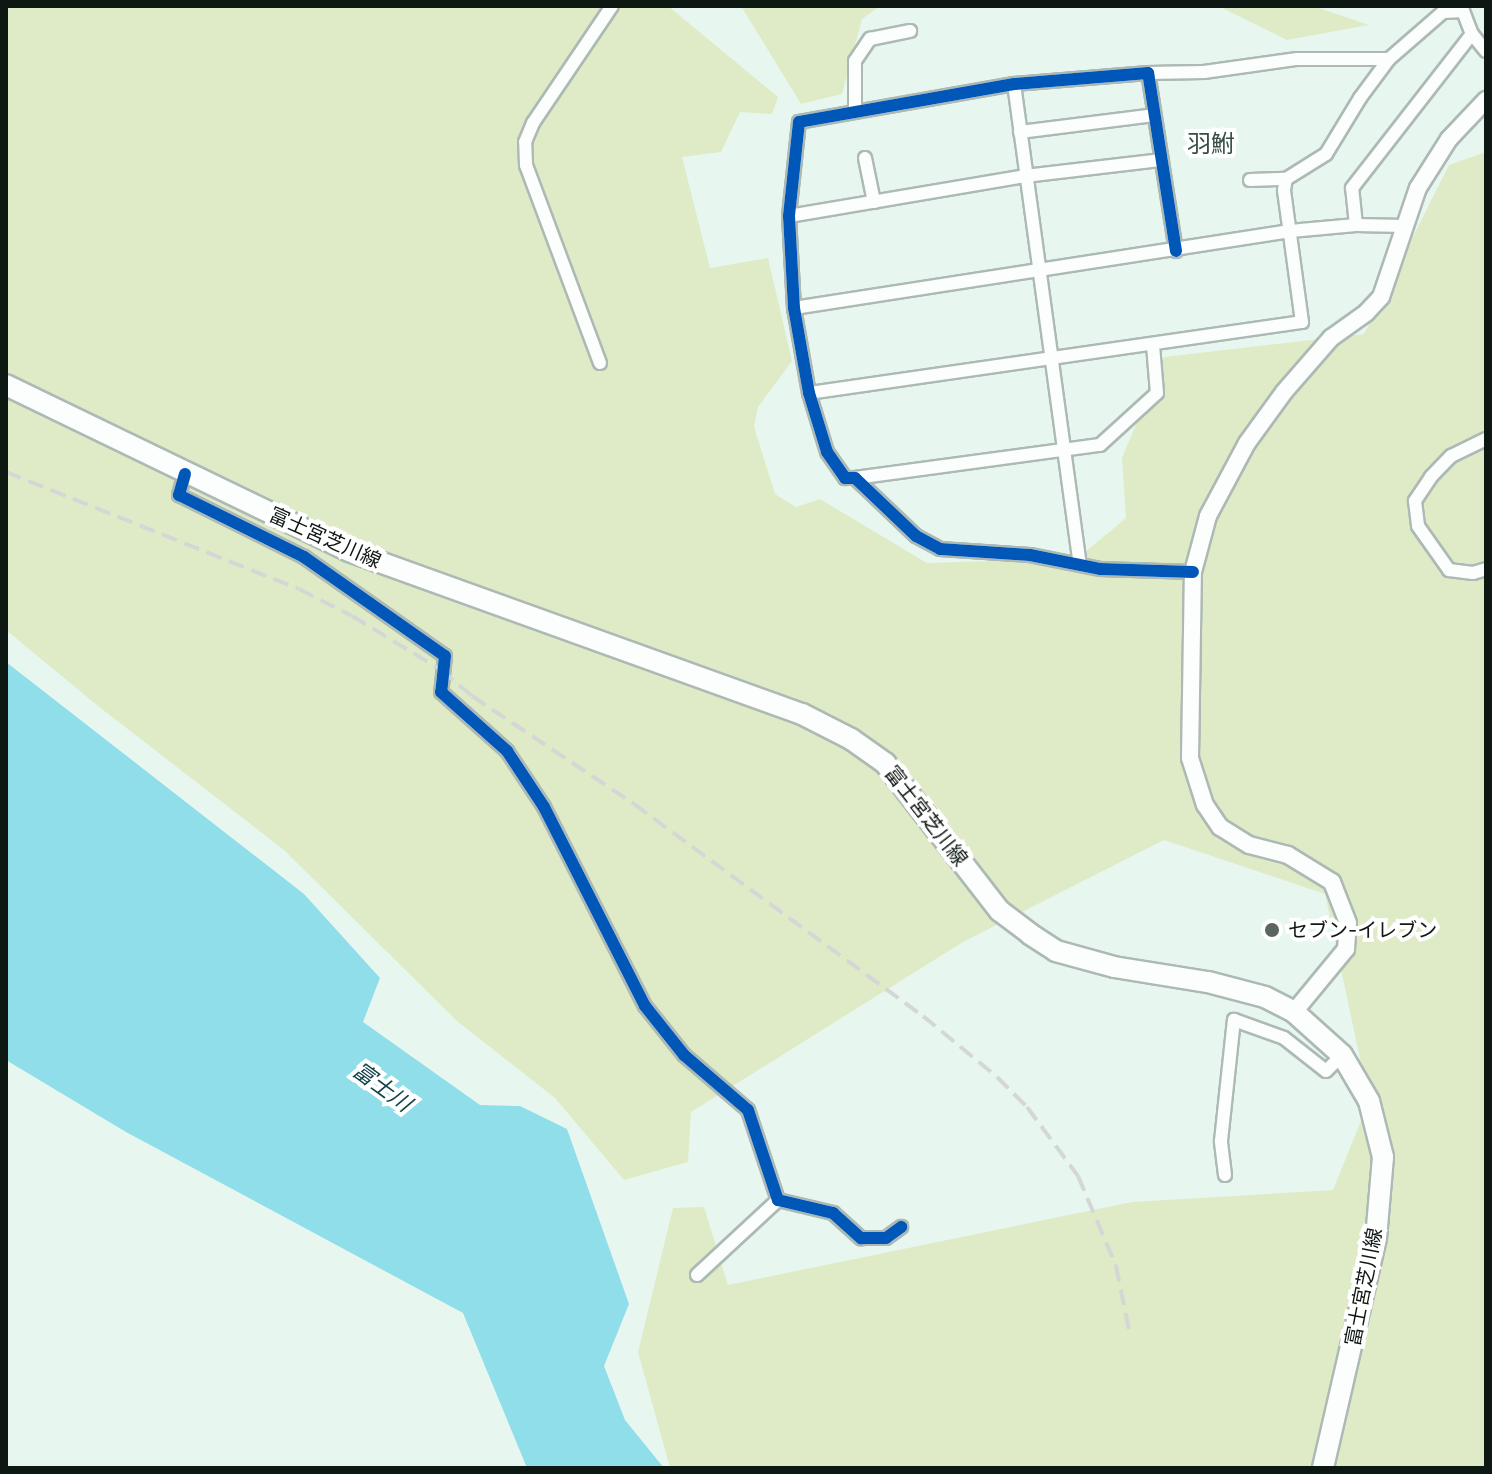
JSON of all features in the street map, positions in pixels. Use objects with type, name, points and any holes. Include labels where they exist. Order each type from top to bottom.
[{"type":"main road","name":"富士宮芝川線","points":[[6,385],[349,551],[802,714],[851,739],[885,763],[1000,911],[1056,951],[1114,967],[1208,982],[1265,997],[1294,1012],[1342,1055],[1369,1101],[1383,1157],[1376,1238],[1323,1468]]},
{"type":"street","points":[[600,363],[526,165],[525,142],[533,123],[612,6]]},
{"type":"street","points":[[1250,180],[1286,179],[1326,154],[1360,98],[1389,59],[1443,12],[1463,8],[1472,34],[1486,51]]},
{"type":"street","points":[[855,112],[855,61],[862,50],[870,39],[910,31]]},
{"type":"street","points":[[1356,225],[1352,188],[1472,34]]},
{"type":"street","points":[[1153,345],[1157,393],[1100,445],[845,478],[827,452],[809,393],[794,308],[789,216],[799,122],[1014,84],[1148,73],[1204,72],[1297,59],[1389,59]]},
{"type":"street","points":[[1148,73],[1176,251]]},
{"type":"street","points":[[1014,84],[1049,357],[1080,563]]},
{"type":"street","points":[[1294,1012],[1346,949],[1348,923],[1332,882],[1288,855],[1249,845],[1220,827],[1205,805],[1190,758],[1193,572],[1208,516],[1247,443],[1284,392],[1331,338],[1366,313],[1381,297],[1418,188],[1449,139],[1486,100]]},
{"type":"street","points":[[1020,132],[1154,115]]},
{"type":"street","points":[[865,158],[874,202]]},
{"type":"street","points":[[789,216],[1025,176],[1162,160]]},
{"type":"street","points":[[809,393],[1302,322],[1284,190],[1286,179]]},
{"type":"street","points":[[794,308],[1290,231],[1356,225],[1405,226]]},
{"type":"street","points":[[1486,439],[1451,456],[1431,477],[1415,501],[1418,526],[1449,570],[1473,573],[1486,569]]},
{"type":"street","points":[[185,474],[179,495],[304,557],[445,656],[441,692],[507,751],[544,807],[645,1006],[684,1055],[748,1110],[778,1200]]},
{"type":"street","points":[[855,478],[916,536],[940,549],[1030,555],[1100,569],[1193,572]]},
{"type":"street","points":[[1225,1175],[1221,1141],[1234,1020],[1284,1038],[1326,1071],[1342,1055]]},
{"type":"street","points":[[778,1200],[833,1213],[861,1238],[886,1238],[901,1227]]},
{"type":"street","points":[[697,1275],[778,1200]]},
{"type":"green space","points":[[6,6],[668,6],[778,97],[772,114],[740,112],[721,152],[682,157],[710,268],[768,258],[792,361],[758,407],[754,427],[775,494],[796,507],[820,499],[927,563],[1078,558],[1126,518],[1122,458],[1164,357],[1364,334],[1449,165],[1486,152],[1486,1468],[670,1468],[638,1352],[673,1208],[704,1207],[728,1285],[1132,1202],[1333,1190],[1369,1101],[1325,894],[1164,840],[963,942],[691,1112],[688,1162],[624,1180],[555,1098],[457,1021],[284,850],[98,706],[6,630]]},
{"type":"green space","points":[[741,6],[880,6],[862,19],[842,94],[801,104]]},
{"type":"green space","points":[[1218,6],[1313,6],[1369,25],[1287,40]]},
{"type":"water","name":"富士川","points":[[6,662],[304,894],[380,978],[363,1022],[480,1105],[520,1106],[567,1129],[629,1304],[604,1366],[625,1420],[664,1468],[527,1468],[463,1313],[126,1132],[6,1060]]},
{"type":"railway","points":[[6,472],[299,589],[352,616],[441,670],[472,696],[634,804],[923,1016],[997,1077],[1027,1107],[1078,1176],[1116,1266],[1129,1330]]},
{"type":"cycle path","points":[[1176,251],[1148,73],[1014,84],[799,122],[789,216],[794,308],[809,393],[827,452],[845,478],[855,478],[916,536],[940,549],[1030,555],[1100,569],[1193,572]]},
{"type":"cycle path","points":[[185,474],[179,495],[304,557],[445,656],[441,692],[507,751],[544,807],[645,1006],[684,1055],[748,1110],[778,1200],[833,1213],[861,1238],[886,1238],[901,1227]]},
{"type":"place","name":"セブン-イレブン","points":[[1272,930]]},
{"type":"district","name":"羽鮒","points":[[1211,144]]}]
